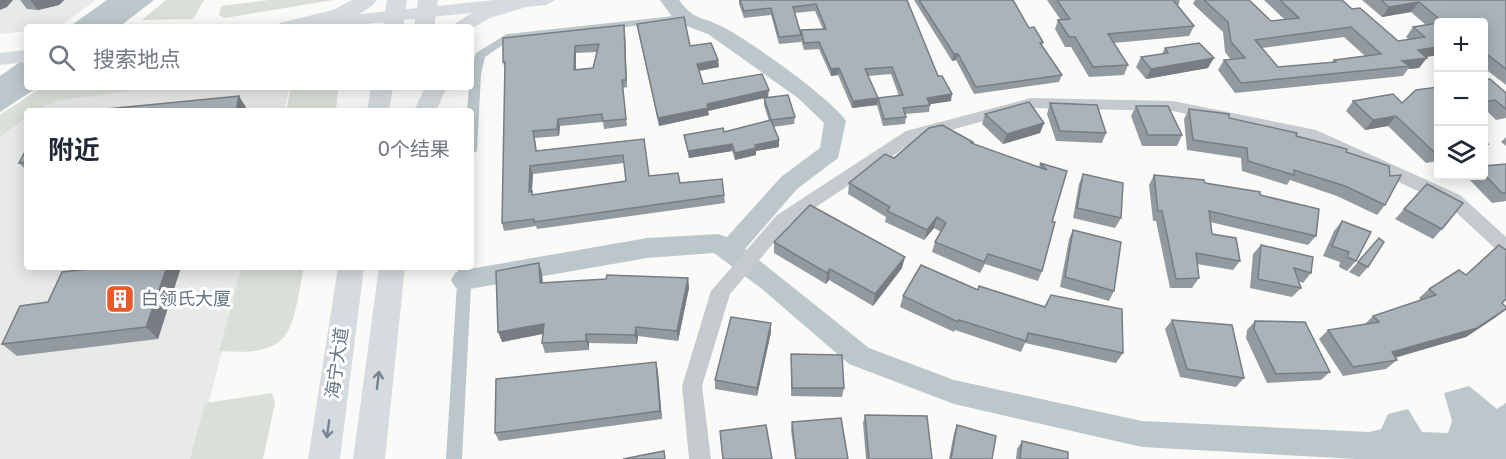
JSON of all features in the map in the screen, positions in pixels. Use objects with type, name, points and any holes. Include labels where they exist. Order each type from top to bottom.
[{"type":"highway","points":[[299,24],[340,14],[367,0]]},
{"type":"highway","points":[[465,24],[483,14],[514,2]]},
{"type":"highway","points":[[378,108],[382,90]]},
{"type":"highway","points":[[413,108],[416,90]]},
{"type":"highway","points":[[426,108],[435,90]]},
{"type":"highway","name":"海宁大道","points":[[324,459],[351,270]]},
{"type":"highway","points":[[369,459],[392,270]]},
{"type":"main road","points":[[314,24],[546,0]]},
{"type":"main road","points":[[3,59],[24,56]]},
{"type":"street","points":[[700,459],[692,386],[721,291],[783,220],[912,135],[1031,103],[1173,106],[1310,134],[1454,200],[1506,248]]},
{"type":"shaded area","points":[[0,0],[96,0],[63,24],[24,24],[24,31],[0,34]]},
{"type":"shaded area","points":[[107,0],[154,0],[123,24],[73,24]]},
{"type":"shaded area","points":[[166,0],[204,0],[193,19],[142,20]]},
{"type":"shaded area","points":[[269,0],[333,0],[225,18],[219,15],[221,6]]},
{"type":"shaded area","points":[[24,59],[24,90],[33,90],[0,112],[0,76]]},
{"type":"shaded area","points":[[38,90],[136,90],[55,101],[42,108],[24,108],[24,119],[0,137],[0,115]]},
{"type":"shaded area","points":[[107,90],[289,90],[285,108],[24,108],[24,270],[243,270],[194,459],[0,459],[0,120],[30,101]]},
{"type":"shaded area","points":[[290,90],[338,90],[336,108],[287,108]]},
{"type":"shaded area","points":[[241,270],[303,270],[292,323],[286,335],[276,344],[263,349],[244,352],[219,351]]},
{"type":"shaded area","points":[[1469,386],[1497,409],[1506,403],[1506,459],[1389,459],[1362,434],[1381,429],[1388,414],[1408,409],[1422,432],[1448,433],[1452,421],[1444,393]]},
{"type":"shaded area","points":[[272,393],[275,403],[263,459],[190,459],[205,403]]},
{"type":"building","points":[[740,0],[907,0],[938,76],[942,76],[952,94],[927,98],[930,105],[903,108],[906,117],[884,119],[878,98],[853,101],[839,68],[831,69],[819,42],[804,43],[801,30],[826,29],[816,4],[793,7],[801,35],[779,37],[771,8],[744,11]],"holes":[[[892,67],[903,95],[878,98],[865,69]]]},
{"type":"building","points":[[919,0],[1013,0],[1029,28],[1034,27],[1043,42],[1040,43],[1062,75],[976,87],[958,54],[954,54]]},
{"type":"building","points":[[1057,0],[1173,0],[1194,26],[1108,34],[1128,65],[1093,67],[1075,37],[1069,37],[1058,20],[1070,19]]},
{"type":"building","points":[[1204,0],[1249,0],[1271,21],[1299,18],[1280,0],[1342,0],[1352,9],[1360,8],[1398,41],[1425,37],[1413,27],[1434,24],[1434,48],[1418,50],[1427,58],[1402,61],[1410,66],[1241,83],[1224,60],[1245,58],[1231,42],[1228,22]],"holes":[[[1351,27],[1381,54],[1334,60],[1336,62],[1278,67],[1255,40]]]},
{"type":"building","points":[[1381,0],[1506,0],[1506,69],[1488,55],[1488,18],[1438,18],[1419,2],[1389,7]]},
{"type":"building","points":[[684,17],[690,46],[711,43],[718,60],[697,64],[703,84],[762,74],[769,90],[707,104],[708,108],[658,118],[637,24]]},
{"type":"building","points":[[624,25],[626,80],[622,80],[626,119],[603,121],[602,114],[558,119],[557,129],[533,131],[536,151],[644,139],[649,176],[678,173],[680,183],[722,179],[724,195],[534,222],[534,219],[502,223],[505,62],[503,62],[503,38]],"holes":[[[599,44],[593,68],[574,70],[575,46]],[[623,155],[626,181],[532,195],[532,191],[529,192],[530,166]]]},
{"type":"building","points":[[1199,43],[1214,58],[1151,69],[1141,57],[1168,53],[1165,48]]},
{"type":"building","points":[[1488,79],[1506,93],[1506,109],[1495,100],[1488,101]]},
{"type":"building","points":[[1434,88],[1434,152],[1396,116],[1373,120],[1353,101],[1393,94],[1402,103],[1416,90]]},
{"type":"building","points":[[788,95],[795,117],[771,120],[764,98]]},
{"type":"building","points":[[239,96],[237,108],[117,108]]},
{"type":"building","points":[[1029,102],[1044,123],[1007,134],[985,114]]},
{"type":"building","points":[[1050,103],[1097,105],[1106,133],[1060,131]]},
{"type":"building","points":[[1136,106],[1168,106],[1182,135],[1148,135]]},
{"type":"building","points":[[1189,109],[1229,114],[1229,118],[1297,133],[1296,136],[1347,149],[1346,152],[1389,166],[1390,176],[1401,175],[1385,205],[1345,186],[1294,170],[1294,175],[1248,161],[1247,148],[1193,140]]},
{"type":"building","points":[[771,120],[779,140],[755,145],[756,148],[735,153],[732,144],[688,151],[684,135],[723,128],[724,132]]},
{"type":"building","points":[[942,125],[973,142],[971,143],[1047,170],[1040,163],[1067,171],[1052,222],[1055,222],[1042,271],[988,254],[984,262],[935,242],[946,223],[937,217],[927,230],[887,211],[890,207],[849,183],[885,154],[894,158],[929,128]]},
{"type":"building","points":[[1506,164],[1506,193],[1502,193],[1488,178],[1488,166]]},
{"type":"building","points":[[1083,174],[1123,183],[1121,218],[1077,208]]},
{"type":"building","points":[[1154,175],[1204,180],[1205,183],[1260,192],[1260,195],[1319,209],[1316,236],[1209,211],[1212,234],[1236,238],[1240,261],[1196,253],[1199,278],[1176,279],[1162,211],[1158,211]]},
{"type":"building","points":[[1427,184],[1463,203],[1442,229],[1404,209]]},
{"type":"building","points":[[810,205],[905,257],[875,294],[830,269],[827,273],[774,242]]},
{"type":"building","points":[[1342,221],[1371,232],[1356,261],[1347,257],[1349,252],[1332,246]]},
{"type":"building","points":[[1073,230],[1121,242],[1114,291],[1065,277]]},
{"type":"building","points":[[1379,238],[1384,242],[1368,267],[1358,262]]},
{"type":"building","points":[[1261,245],[1313,257],[1311,273],[1294,268],[1301,288],[1258,279]]},
{"type":"building","points":[[1499,245],[1506,250],[1506,299],[1502,303],[1506,309],[1477,328],[1392,352],[1397,360],[1353,367],[1328,330],[1379,322],[1373,316],[1436,295],[1429,289],[1459,270],[1466,275]]},
{"type":"building","points":[[539,263],[540,283],[606,279],[607,275],[688,278],[677,331],[636,327],[635,335],[586,334],[586,341],[542,343],[544,324],[498,332],[496,271]]},
{"type":"building","points":[[921,265],[978,290],[979,286],[1045,307],[1051,295],[1122,309],[1123,353],[1028,333],[1026,341],[959,320],[958,322],[903,296]]},
{"type":"building","name":"白领氏大厦","points":[[166,270],[146,327],[2,344],[20,306],[48,302],[62,272]]},
{"type":"building","points":[[731,317],[771,323],[757,388],[715,380]]},
{"type":"building","points":[[1172,320],[1232,325],[1244,378],[1187,369]]},
{"type":"building","points":[[1255,321],[1305,322],[1330,372],[1276,374],[1254,329]]},
{"type":"building","points":[[791,354],[842,355],[844,388],[792,388]]},
{"type":"building","points":[[656,362],[660,411],[495,433],[496,379]]},
{"type":"building","points":[[865,415],[927,416],[932,459],[869,459]]},
{"type":"building","points":[[841,418],[848,459],[796,459],[792,422]]},
{"type":"building","points":[[766,425],[772,459],[723,459],[720,431]]},
{"type":"building","points":[[957,425],[996,436],[992,459],[951,459]]},
{"type":"building","points":[[1022,441],[1068,452],[1068,459],[1020,459]]},
{"type":"building","points":[[664,451],[665,459],[623,459]]},
{"type":"waterway","points":[[669,0],[683,18],[715,30],[805,93],[835,121],[830,152],[789,183],[729,251]]},
{"type":"waterway","points":[[473,108],[475,74],[480,55],[507,37],[683,18]]},
{"type":"waterway","points":[[464,280],[647,248],[718,243],[771,282],[859,356],[954,392],[1142,434],[1369,446],[1410,459]]},
{"type":"waterway","points":[[454,459],[465,270]]},
{"type":"place","name":"白领氏大厦","points":[[120,299]]}]
